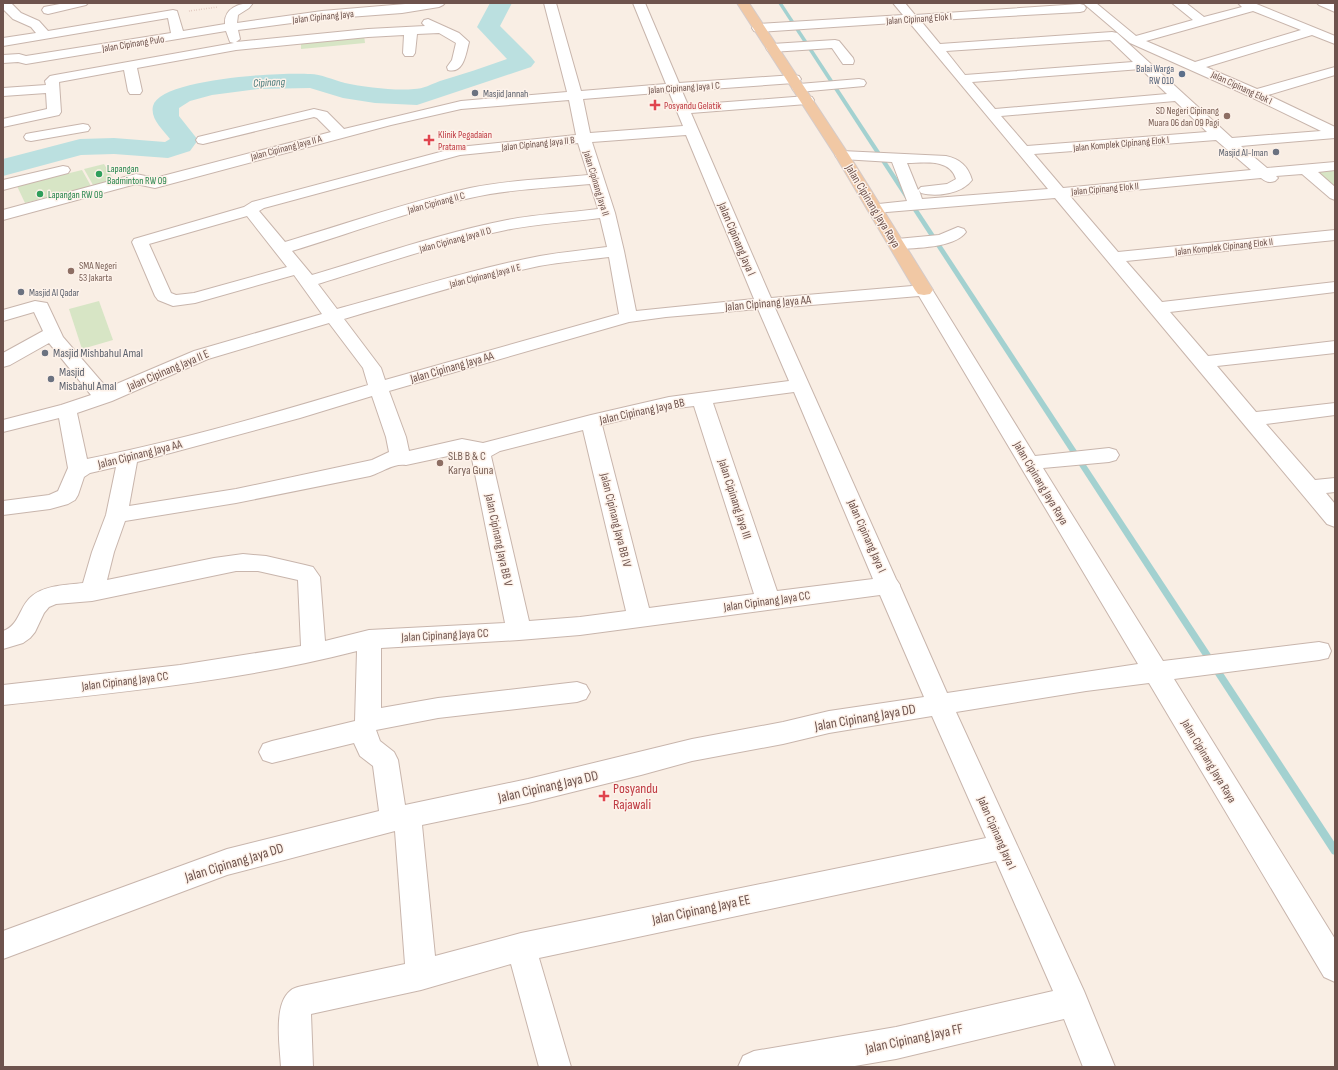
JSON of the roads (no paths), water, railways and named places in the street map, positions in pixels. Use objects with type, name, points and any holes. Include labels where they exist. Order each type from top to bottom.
[{"type":"main road","name":"Jalan Cipinang Jaya Raya","points":[[742,3],[762,23],[772,48],[797,83],[842,155],[880,211],[897,244],[924,290]]},
{"type":"street","points":[[4,3],[17,16],[35,24],[45,35]]},
{"type":"street","points":[[48,10],[82,3]]},
{"type":"street","name":"Jalan Cipinang Jaya","points":[[231,28],[321,9],[402,9],[439,3]]},
{"type":"street","name":"Jalan Cipinang Jaya II","points":[[550,3],[584,138],[607,213],[616,251],[628,317]]},
{"type":"street","name":"Jalan Cipinang Jaya I","points":[[639,3],[673,88],[764,303],[802,385],[940,705],[1073,1002],[1099,1067]]},
{"type":"street","name":"Jalan Cipinang Elok I","points":[[762,23],[811,25],[905,10],[1002,3]]},
{"type":"street","points":[[1178,3],[1202,21]]},
{"type":"street","points":[[236,46],[231,28],[233,13],[246,4]]},
{"type":"street","points":[[1081,5],[1143,65],[1180,97],[1224,139],[1278,185]]},
{"type":"street","name":"Jalan Cipinang Elok I","points":[[762,23],[799,16],[905,10],[1081,5],[1134,40],[1196,66],[1334,130]]},
{"type":"street","points":[[1134,40],[1202,21],[1249,5],[1335,40]]},
{"type":"street","points":[[402,9],[456,36],[463,42],[458,61],[453,67]]},
{"type":"street","points":[[905,10],[1335,519]]},
{"type":"street","points":[[3,42],[45,35],[138,15],[173,14],[178,35]]},
{"type":"street","name":"Jalan Cipinang Pulo","points":[[3,59],[19,58],[26,60],[178,35],[231,28]]},
{"type":"street","points":[[3,123],[54,112],[52,81],[55,79],[236,46],[368,38],[411,31],[440,29]]},
{"type":"street","points":[[409,53],[411,31]]},
{"type":"street","points":[[1196,66],[1312,31]]},
{"type":"street","points":[[936,48],[1112,36]]},
{"type":"street","points":[[772,48],[808,46],[837,39],[848,61]]},
{"type":"street","points":[[132,43],[135,65],[135,91]]},
{"type":"street","points":[[962,79],[1143,65]]},
{"type":"street","points":[[1256,94],[1335,71]]},
{"type":"street","name":"Jalan Cipinang Jaya I C","points":[[574,94],[797,83],[859,83]]},
{"type":"street","points":[[3,92],[53,88]]},
{"type":"street","name":"Jalan Cipinang Jaya II A","points":[[3,214],[136,179],[143,179],[149,183],[155,183],[389,120],[461,105],[574,94]]},
{"type":"street","points":[[991,113],[1180,97]]},
{"type":"street","points":[[683,110],[807,100]]},
{"type":"street","points":[[203,140],[314,113],[322,115],[340,134]]},
{"type":"street","points":[[24,118],[26,128],[31,138],[83,128]]},
{"type":"street","name":"Jalan Cipinang Jaya II B","points":[[195,298],[172,300],[164,296],[140,242],[250,210],[258,204],[459,151],[584,138],[691,130]]},
{"type":"street","name":"Jalan Komplek Cipinang Elok I","points":[[1023,151],[1224,139],[1334,130]]},
{"type":"street","points":[[239,132],[257,155]]},
{"type":"street","points":[[842,155],[886,157],[946,160],[952,162],[961,170],[964,180],[961,184],[955,186],[910,197],[886,157]]},
{"type":"street","name":"Jalan Cipinang Elok II","points":[[880,211],[910,197],[1059,193],[1335,166]]},
{"type":"street","points":[[1306,169],[1335,195]]},
{"type":"street","points":[[3,185],[63,170]]},
{"type":"street","name":"Jalan Cipinang II C","points":[[281,249],[411,209],[471,193],[506,187],[596,179]]},
{"type":"street","name":"Jalan Cipinang Elok II","points":[[880,211],[933,217],[1070,206],[1319,181]]},
{"type":"street","points":[[250,210],[303,276],[372,368],[396,436],[400,456]]},
{"type":"street","name":"Jalan Cipinang Jaya II D","points":[[195,298],[303,276],[509,225],[546,219],[607,213]]},
{"type":"street","points":[[897,244],[939,239],[954,236],[958,232]]},
{"type":"street","name":"Jalan Komplek Cipinang Elok II","points":[[1114,257],[1335,235]]},
{"type":"street","name":"Jalan Cipinang Jaya II E","points":[[3,426],[67,410],[105,397],[201,355],[333,316],[518,266],[541,261],[616,251]]},
{"type":"street","points":[[1157,308],[1335,287]]},
{"type":"street","name":"Jalan Cipinang Jaya AA","points":[[79,470],[293,414],[378,388],[628,317],[764,303],[924,290]]},
{"type":"street","name":"Jalan Cipinang Jaya Raya","points":[[924,290],[1335,967]]},
{"type":"street","points":[[3,316],[35,306],[41,307],[55,338],[105,397]]},
{"type":"street","points":[[3,361],[53,333]]},
{"type":"street","points":[[1203,362],[1335,347]]},
{"type":"street","name":"Jalan Cipinang Jaya BB","points":[[485,450],[493,446],[669,403],[802,385]]},
{"type":"street","name":"Jalan Cipinang Jaya III","points":[[702,399],[768,600]]},
{"type":"street","points":[[1252,419],[1335,409]]},
{"type":"street","points":[[3,508],[50,502],[67,495],[76,473],[79,470],[67,410]]},
{"type":"street","name":"Jalan Cipinang Jaya BB IV","points":[[591,421],[640,619]]},
{"type":"street","points":[[117,515],[205,502],[319,479],[376,467],[388,459],[400,456],[406,458],[462,446],[485,450]]},
{"type":"street","name":"Jalan Cipinang Jaya BB V","points":[[485,450],[481,455],[519,631]]},
{"type":"street","points":[[1029,463],[1109,455]]},
{"type":"street","points":[[92,592],[103,552],[117,515],[128,458]]},
{"type":"street","points":[[1310,488],[1335,485]]},
{"type":"street","points":[[3,640],[20,634],[26,628],[34,607],[41,601],[50,597],[92,592],[204,568],[243,562],[262,564],[305,573],[309,577],[314,653]]},
{"type":"street","name":"Jalan Cipinang Jaya CC","points":[[3,695],[180,675],[314,653],[369,639],[519,631],[640,619],[768,600],[889,585]]},
{"type":"street","points":[[369,639],[365,726],[369,748],[385,760],[401,818],[421,976]]},
{"type":"street","name":"Jalan Cipinang Jaya DD","points":[[3,945],[227,862],[401,818],[528,791],[641,764],[692,750],[783,733],[829,722],[1154,671],[1319,651]]},
{"type":"street","points":[[272,752],[365,726],[438,708],[578,692]]},
{"type":"street","name":"Jalan Cipinang Jaya EE","points":[[297,1067],[294,1014],[296,1008],[302,1001],[421,976],[521,947],[1003,847]]},
{"type":"street","points":[[521,947],[556,1067]]},
{"type":"street","name":"Jalan Cipinang Jaya FF","points":[[754,1067],[896,1043],[1073,1002]]},
{"type":"waterway","name":"Cipinang","points":[[3,168],[80,147],[114,146],[168,150],[180,145],[185,140],[166,117],[166,105],[181,95],[212,88],[258,82],[311,81],[343,90],[375,95],[417,97],[523,62],[488,27],[501,3]]},
{"type":"waterway","points":[[780,3],[1335,851]]},
{"type":"place","name":"Balai Warga RW 010","points":[[1182,74]]},
{"type":"place","name":"Masjid Jannah","points":[[475,93]]},
{"type":"place","name":"Posyandu Gelatik","points":[[655,105]]},
{"type":"place","name":"SD Negeri Cipinang Muara 06 dan 09 Pagi","points":[[1227,116]]},
{"type":"place","name":"Klinik Pegadaian Pratama","points":[[429,140]]},
{"type":"place","name":"Masjid Al-Iman","points":[[1276,152]]},
{"type":"place","name":"Lapangan Badminton RW 09","points":[[99,174]]},
{"type":"place","name":"Lapangan RW 09","points":[[40,194]]},
{"type":"place","name":"SMA Negeri 53 Jakarta","points":[[71,271]]},
{"type":"place","name":"Masjid Al Qadar","points":[[21,292]]},
{"type":"place","name":"Masjid Mishbahul Amal","points":[[45,353]]},
{"type":"place","name":"Masjid Misbahul Amal","points":[[51,379]]},
{"type":"place","name":"SLB B & C Karya Guna","points":[[440,463]]},
{"type":"place","name":"Posyandu Rajawali","points":[[604,796]]}]
